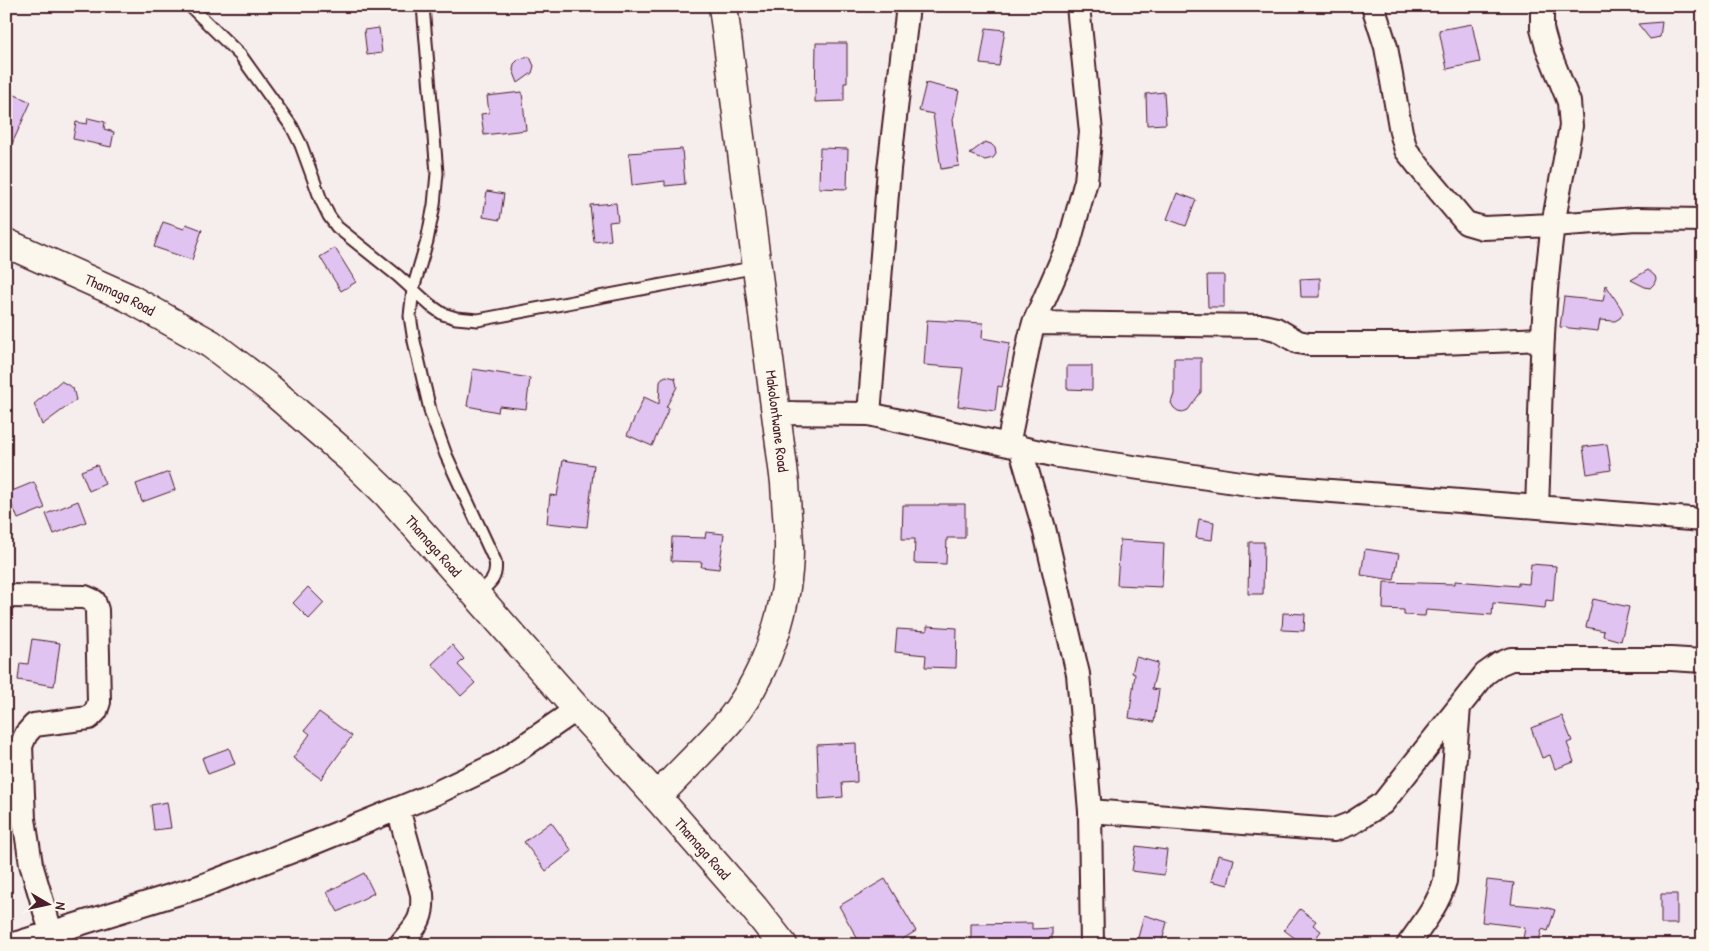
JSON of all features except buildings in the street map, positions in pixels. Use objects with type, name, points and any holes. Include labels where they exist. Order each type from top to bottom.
[{"type":"main road","name":"Makolontwane Road","points":[[657,797],[731,718],[758,677],[776,630],[786,587],[789,545],[785,483],[723,6]]},
{"type":"main road","name":"Thamaga Road","points":[[6,243],[127,297],[211,344],[269,388],[353,461],[388,495],[657,797],[754,908],[783,945]]},
{"type":"street","points":[[869,414],[889,169],[908,6]]},
{"type":"street","points":[[1078,6],[1091,132],[1086,181],[1069,243],[1034,323],[1030,337],[1014,446],[1044,528],[1078,674],[1090,811],[1092,945]]},
{"type":"street","points":[[1373,6],[1386,47],[1406,150],[1466,223],[1483,228],[1636,219],[1703,220]]},
{"type":"street","points":[[1537,507],[1548,259],[1571,126],[1569,102],[1546,47],[1542,30],[1542,6]]},
{"type":"street","points":[[1034,323],[1263,326],[1276,329],[1298,342],[1308,344],[1414,344],[1543,339]]},
{"type":"street","points":[[776,413],[869,414],[1058,456],[1255,485],[1703,520]]},
{"type":"street","points":[[6,596],[85,597],[94,601],[97,610],[99,702],[96,711],[89,718],[34,725],[26,734],[21,746],[24,819],[31,864],[51,932]]},
{"type":"street","points":[[1090,811],[1334,830],[1352,823],[1383,803],[1485,674],[1499,664],[1511,659],[1671,659],[1703,661]]},
{"type":"street","points":[[1408,945],[1432,911],[1441,895],[1445,881],[1459,707]]},
{"type":"street","points":[[11,945],[198,887],[434,794],[500,763],[577,709]]},
{"type":"street","points":[[398,809],[422,894],[423,908],[420,920],[400,945]]},
{"type":"lane","points":[[190,6],[241,56],[292,127],[301,145],[321,200],[337,227],[413,289],[430,306],[443,314],[456,318],[478,320],[757,267]]},
{"type":"lane","points":[[423,6],[437,173],[429,232],[413,289],[410,316],[431,414],[446,455],[495,561],[497,571],[494,579],[476,595]]}]
